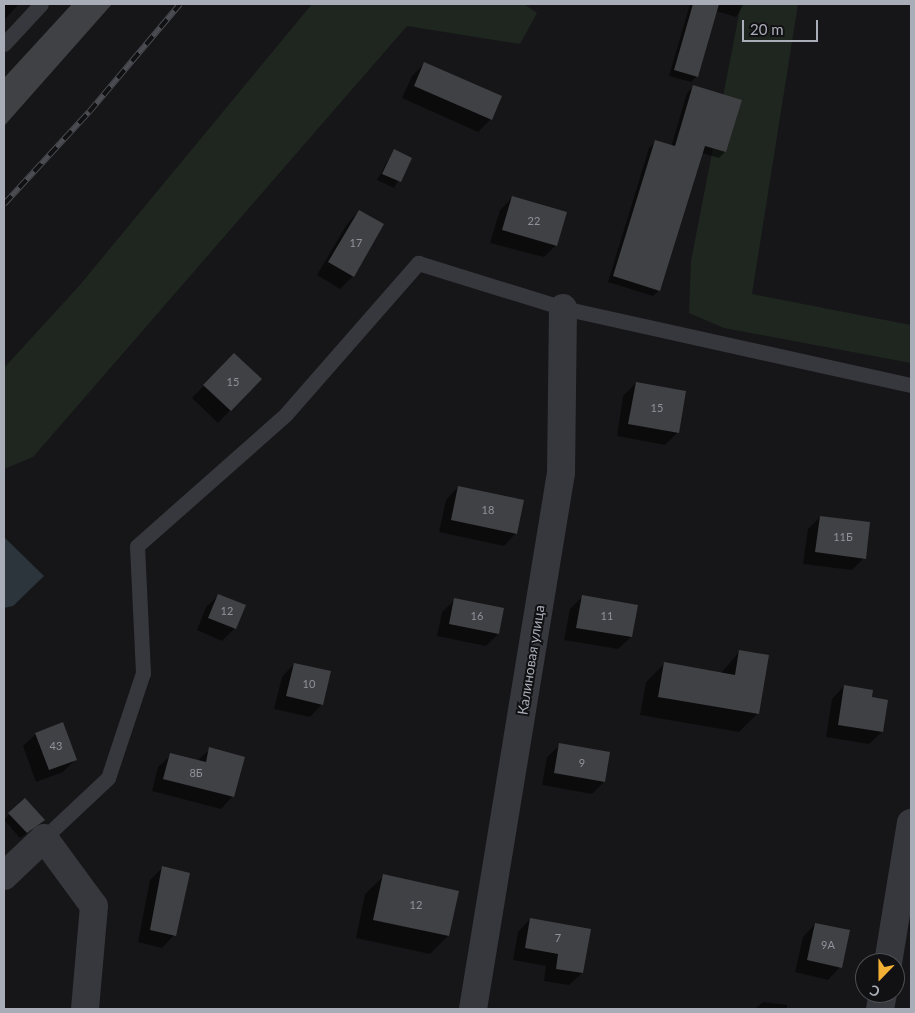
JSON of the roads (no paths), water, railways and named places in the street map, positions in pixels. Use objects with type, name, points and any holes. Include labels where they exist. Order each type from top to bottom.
[{"type":"street","name":"Калиновая улица","points":[[474,1009],[561,473],[562,308]]},
{"type":"street","points":[[890,953],[911,823]]},
{"type":"street","points":[[4,876],[44,838],[94,906],[84,1009]]},
{"type":"lane","points":[[4,44],[41,4]]},
{"type":"lane","points":[[44,838],[108,778],[143,673],[137,546],[286,414],[418,263],[562,308],[911,386]]},
{"type":"railway","points":[[4,204],[89,112],[180,4]]}]
